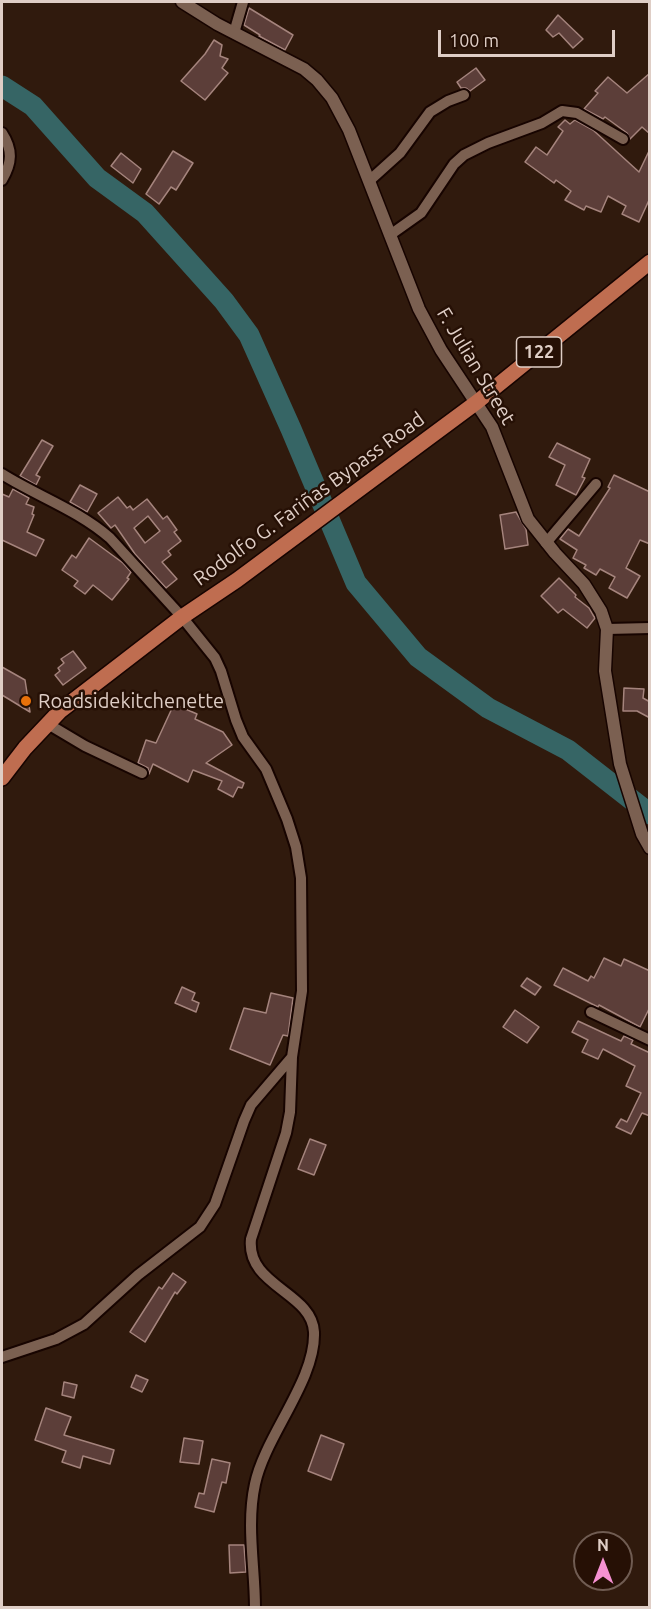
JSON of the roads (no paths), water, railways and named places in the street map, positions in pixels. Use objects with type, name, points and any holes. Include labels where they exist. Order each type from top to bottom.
[{"type":"main road","name":"Rodolfo G. Fariñas Bypass Road","points":[[2,778],[60,711],[182,617],[237,580],[477,402],[650,262]]},
{"type":"street","name":"F. Julian Street","points":[[182,2],[234,33],[304,69],[332,98],[349,130],[428,328],[492,427],[528,519],[589,591],[600,611],[607,629],[605,671],[620,764],[642,834],[650,848]]},
{"type":"street","points":[[234,33],[243,2]]},
{"type":"street","points":[[369,181],[400,153],[430,112],[464,95]]},
{"type":"street","points":[[390,235],[421,213],[454,164],[464,155],[488,143],[542,123],[562,111],[577,112],[623,139]]},
{"type":"street","points":[[2,133],[10,150],[11,159],[2,180]]},
{"type":"street","points":[[2,474],[99,528],[182,617],[215,658],[243,737],[266,769],[296,847],[302,890],[302,991],[292,1057],[291,1103],[286,1133],[251,1239],[250,1250],[252,1259],[261,1272],[305,1311],[313,1325],[314,1334],[308,1369],[271,1442],[255,1483],[250,1526],[255,1578],[255,1608]]},
{"type":"street","points":[[546,543],[596,484]]},
{"type":"street","points":[[607,629],[650,628]]},
{"type":"street","points":[[48,724],[85,746],[142,773]]},
{"type":"street","points":[[591,1012],[650,1040]]},
{"type":"street","points":[[2,1357],[56,1338],[84,1324],[138,1275],[200,1227],[215,1204],[244,1121],[252,1105],[292,1057]]},
{"type":"waterway","points":[[2,86],[33,106],[97,178],[145,213],[224,301],[249,335],[356,583],[418,657],[488,708],[568,750],[650,814]]},
{"type":"place","name":"Roadsidekitchenette","points":[[26,701]]}]
